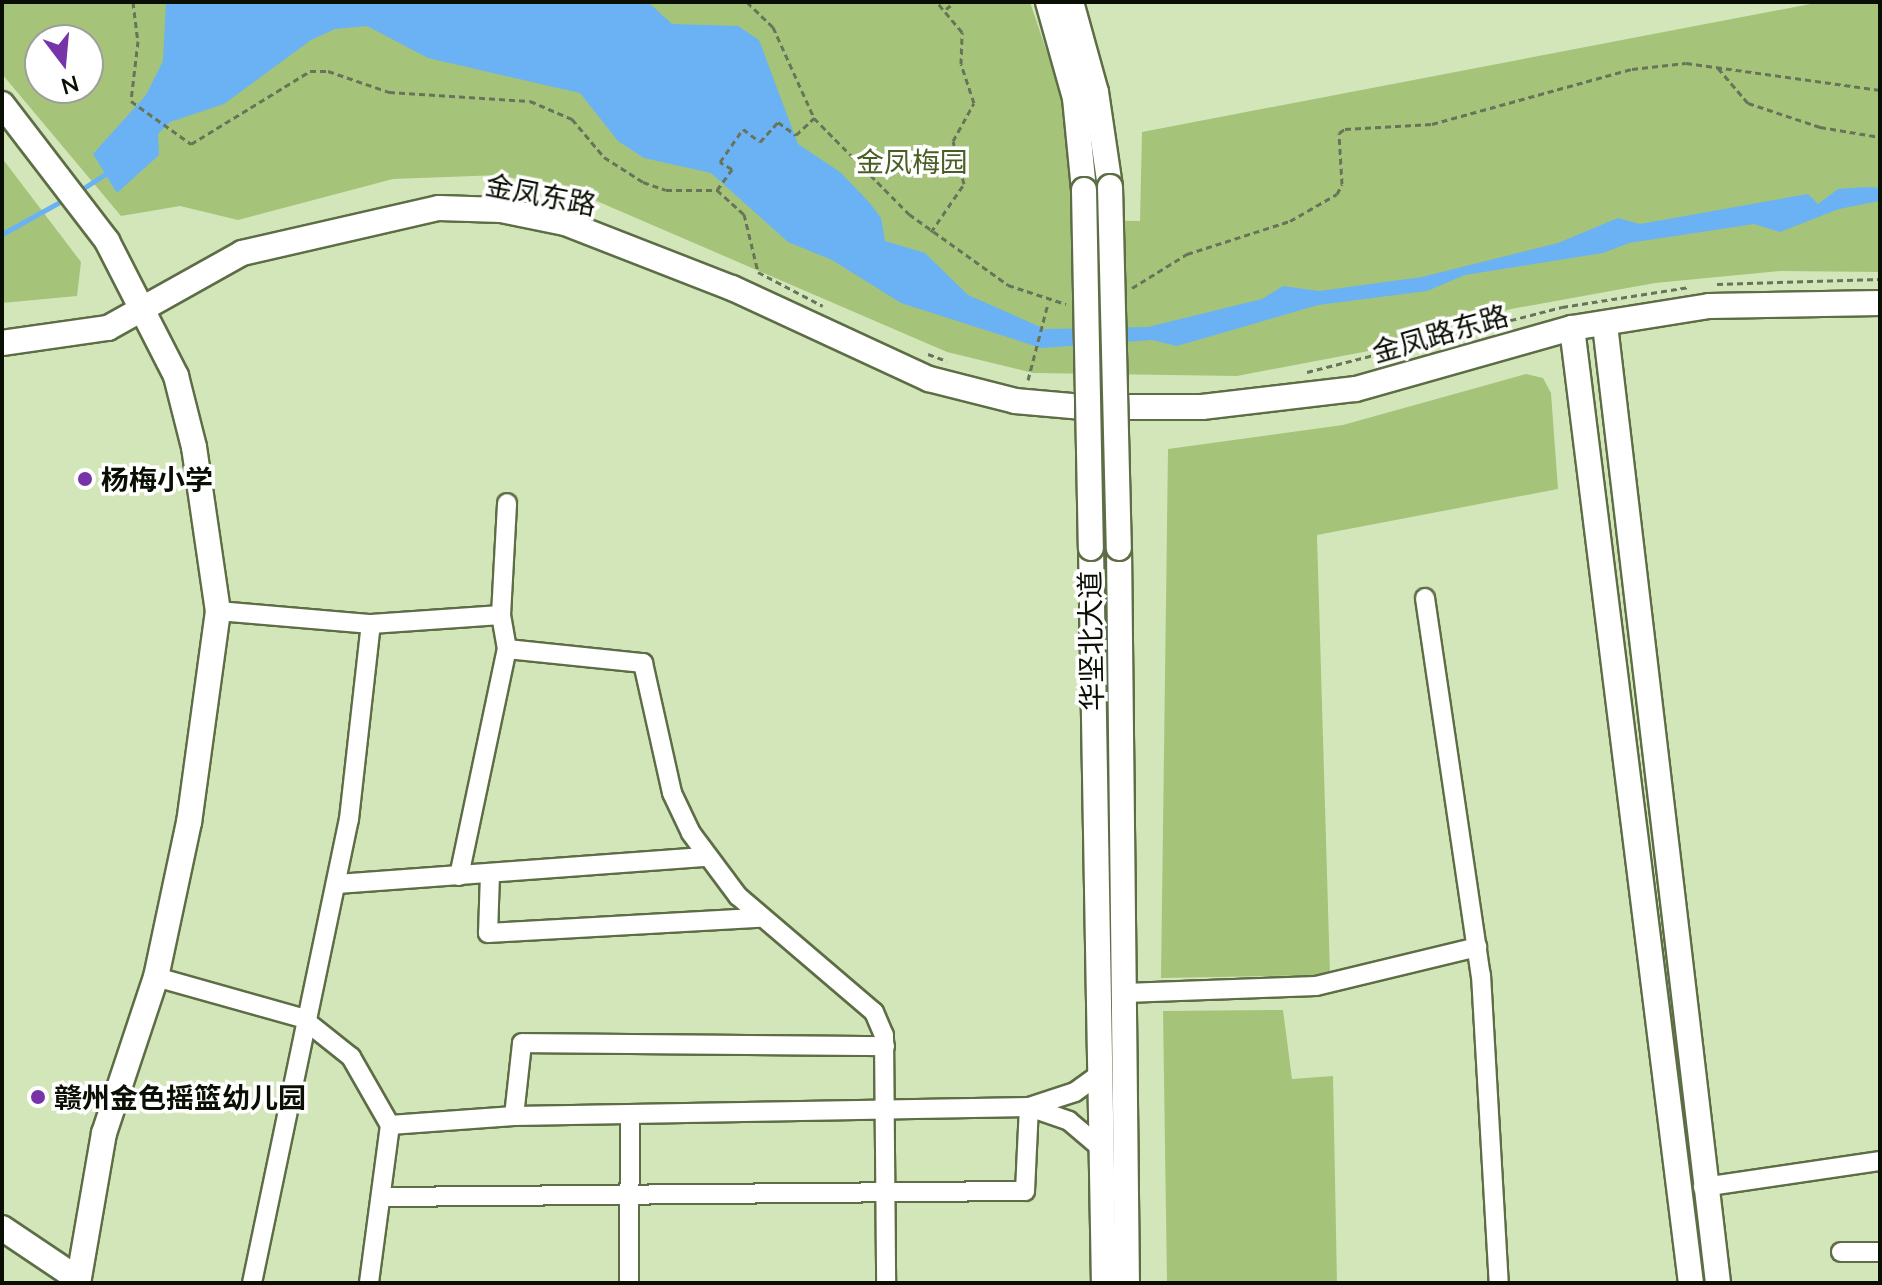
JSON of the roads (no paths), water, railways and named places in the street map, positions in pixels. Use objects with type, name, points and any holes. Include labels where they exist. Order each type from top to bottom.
[{"type":"street","name":"华坚北大道","points":[[1048,2],[1075,98],[1084,190],[1104,1283]]},
{"type":"street","name":"华坚北大道","points":[[1071,2],[1096,92],[1110,187],[1119,548],[1127,1283]]},
{"type":"street","points":[[2,104],[30,136],[107,241],[146,310],[176,376],[194,447],[218,611],[189,822],[156,977],[104,1133],[78,1281],[2,1228]]},
{"type":"street","name":"金凤东路","points":[[2,343],[96,331],[146,310],[192,276],[303,234],[439,208],[501,210],[633,247],[929,379],[1019,387]]},
{"type":"street","name":"金凤路东路","points":[[1019,387],[1150,408],[1282,400],[1356,389],[1572,328],[1709,306],[1880,303]]},
{"type":"street","points":[[1605,325],[1703,1187],[1718,1283]]},
{"type":"street","points":[[1572,328],[1691,1283]]},
{"type":"street","points":[[459,876],[507,649],[501,615],[507,503]]},
{"type":"street","points":[[1425,598],[1477,947],[1499,1283]]},
{"type":"street","points":[[218,611],[371,624],[501,615]]},
{"type":"street","points":[[252,1283],[302,1018],[336,884],[371,624]]},
{"type":"street","points":[[507,649],[643,663],[672,793],[708,857],[760,918],[874,1012],[885,1046],[888,1110],[886,1283]]},
{"type":"street","points":[[336,884],[708,857]]},
{"type":"street","points":[[490,874],[488,933],[760,918]]},
{"type":"street","points":[[1125,993],[1316,986],[1477,947]]},
{"type":"street","points":[[156,977],[302,1018],[351,1057],[390,1125],[384,1197],[369,1283]]},
{"type":"street","points":[[514,1116],[522,1043],[885,1046]]},
{"type":"street","points":[[390,1125],[514,1116],[630,1117],[1029,1107],[1068,1095],[1100,1074]]},
{"type":"street","points":[[1029,1107],[1069,1121],[1101,1148]]},
{"type":"street","points":[[384,1197],[629,1192],[1025,1191],[1029,1107]]},
{"type":"street","points":[[629,1283],[630,1117]]},
{"type":"street","points":[[1703,1187],[1880,1161]]},
{"type":"street","points":[[1841,1252],[1880,1252]]},
{"type":"water","points":[[166,2],[648,2],[672,24],[738,26],[759,40],[798,144],[840,172],[869,202],[881,218],[885,241],[925,253],[968,295],[1045,329],[1148,327],[1262,299],[1283,286],[1319,291],[1422,277],[1558,243],[1618,218],[1640,224],[1808,194],[1818,204],[1838,189],[1866,187],[1880,188],[1880,201],[1839,209],[1780,232],[1754,224],[1629,243],[1603,253],[1465,275],[1427,291],[1318,305],[1177,346],[1152,340],[1041,348],[901,303],[832,260],[788,242],[711,173],[644,158],[618,141],[580,93],[428,58],[367,26],[335,29],[311,40],[224,104],[170,122],[158,134],[159,155],[117,193],[93,154],[146,95],[163,61]]},
{"type":"waterway","points":[[79,191],[111,170]]},
{"type":"waterway","points":[[2,234],[67,198]]},
{"type":"place","name":"杨梅小学","points":[[85,479]]},
{"type":"place","name":"赣州金色摇篮幼儿园","points":[[38,1097]]},
{"type":"park label","name":"金凤梅园","points":[[912,161]]}]
